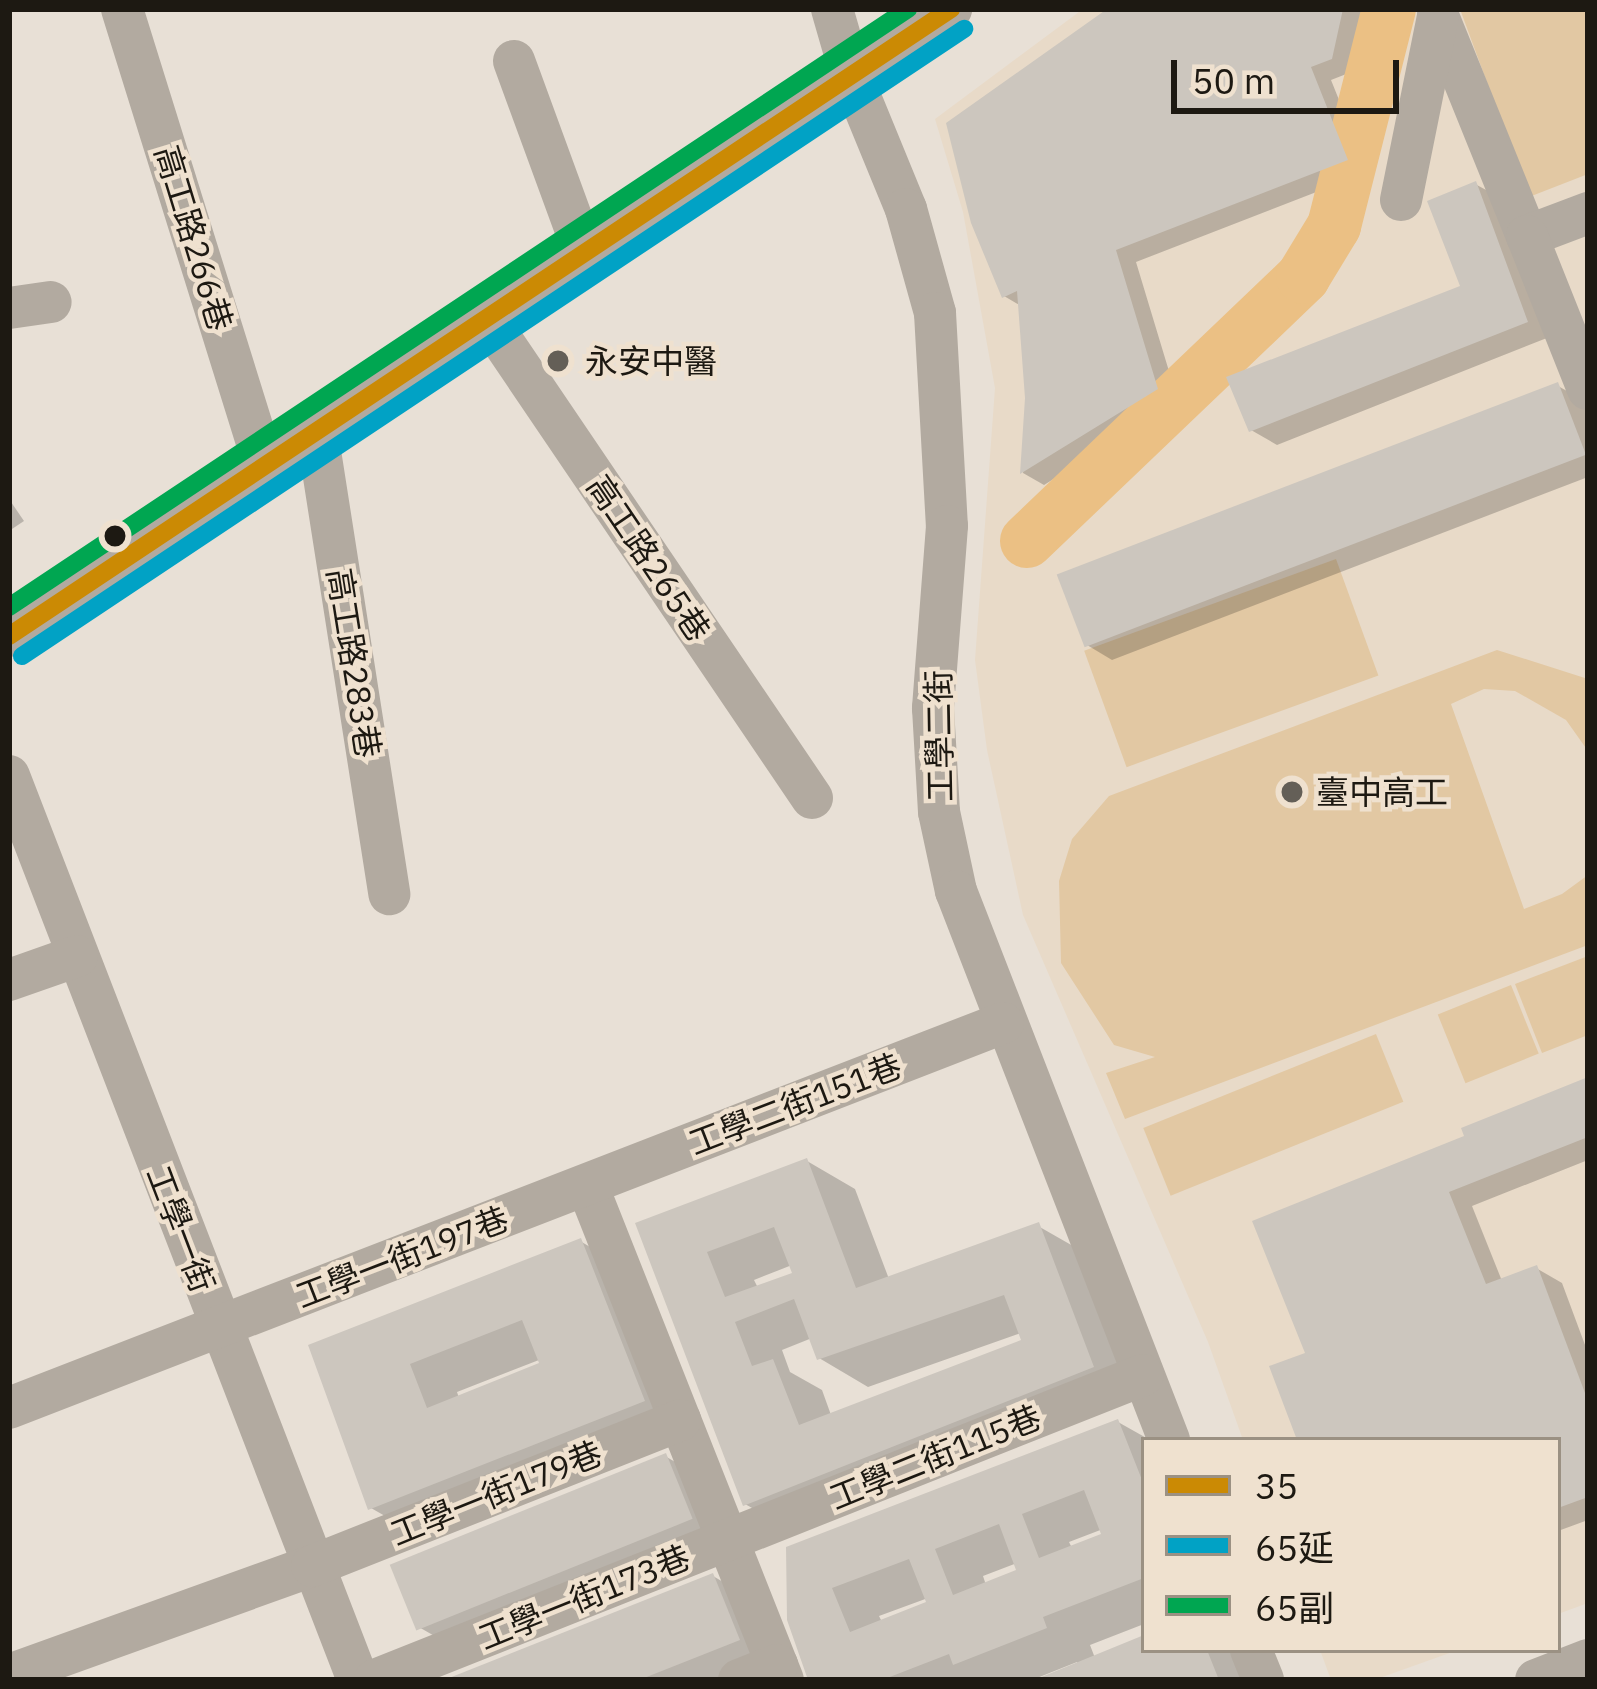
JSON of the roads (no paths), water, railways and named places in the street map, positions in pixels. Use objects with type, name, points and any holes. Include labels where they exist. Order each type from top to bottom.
[{"type":"street","name":"高工路266巷","points":[[122,9],[266,467]]},
{"type":"street","name":"工學二街","points":[[832,9],[851,75],[906,209],[935,313],[946,526],[934,708],[939,812],[956,891],[1003,1023],[1168,1437]]},
{"type":"street","points":[[9,636],[951,9]]},
{"type":"street","points":[[1401,200],[1439,12]]},
{"type":"street","points":[[1439,12],[1588,389]]},
{"type":"street","points":[[514,61],[584,252]]},
{"type":"street","points":[[1527,236],[1588,214]]},
{"type":"street","name":"高工路265巷","points":[[487,317],[812,798]]},
{"type":"street","name":"高工路283巷","points":[[317,432],[388,894]]},
{"type":"street","name":"工學一街","points":[[9,776],[218,1328],[358,1680]]},
{"type":"street","points":[[9,980],[77,956]]},
{"type":"street","name":"工學二街151巷","points":[[587,1186],[1003,1023]]},
{"type":"street","points":[[587,1186],[728,1540],[766,1675]]},
{"type":"street","name":"工學一街197巷","points":[[9,1408],[587,1186]]},
{"type":"street","name":"工學二街115巷","points":[[728,1540],[1143,1375]]},
{"type":"street","name":"工學一街179巷","points":[[9,1675],[312,1566],[680,1420]]},
{"type":"street","name":"工學一街173巷","points":[[374,1680],[728,1540]]},
{"type":"street","points":[[1538,1680],[1588,1660]]},
{"type":"waterway","points":[[1027,541],[1303,277],[1334,226],[1389,9]]},
{"type":"place","name":"永安中醫","points":[[558,361]]},
{"type":"place","name":"臺中高工","points":[[1292,792]]}]
